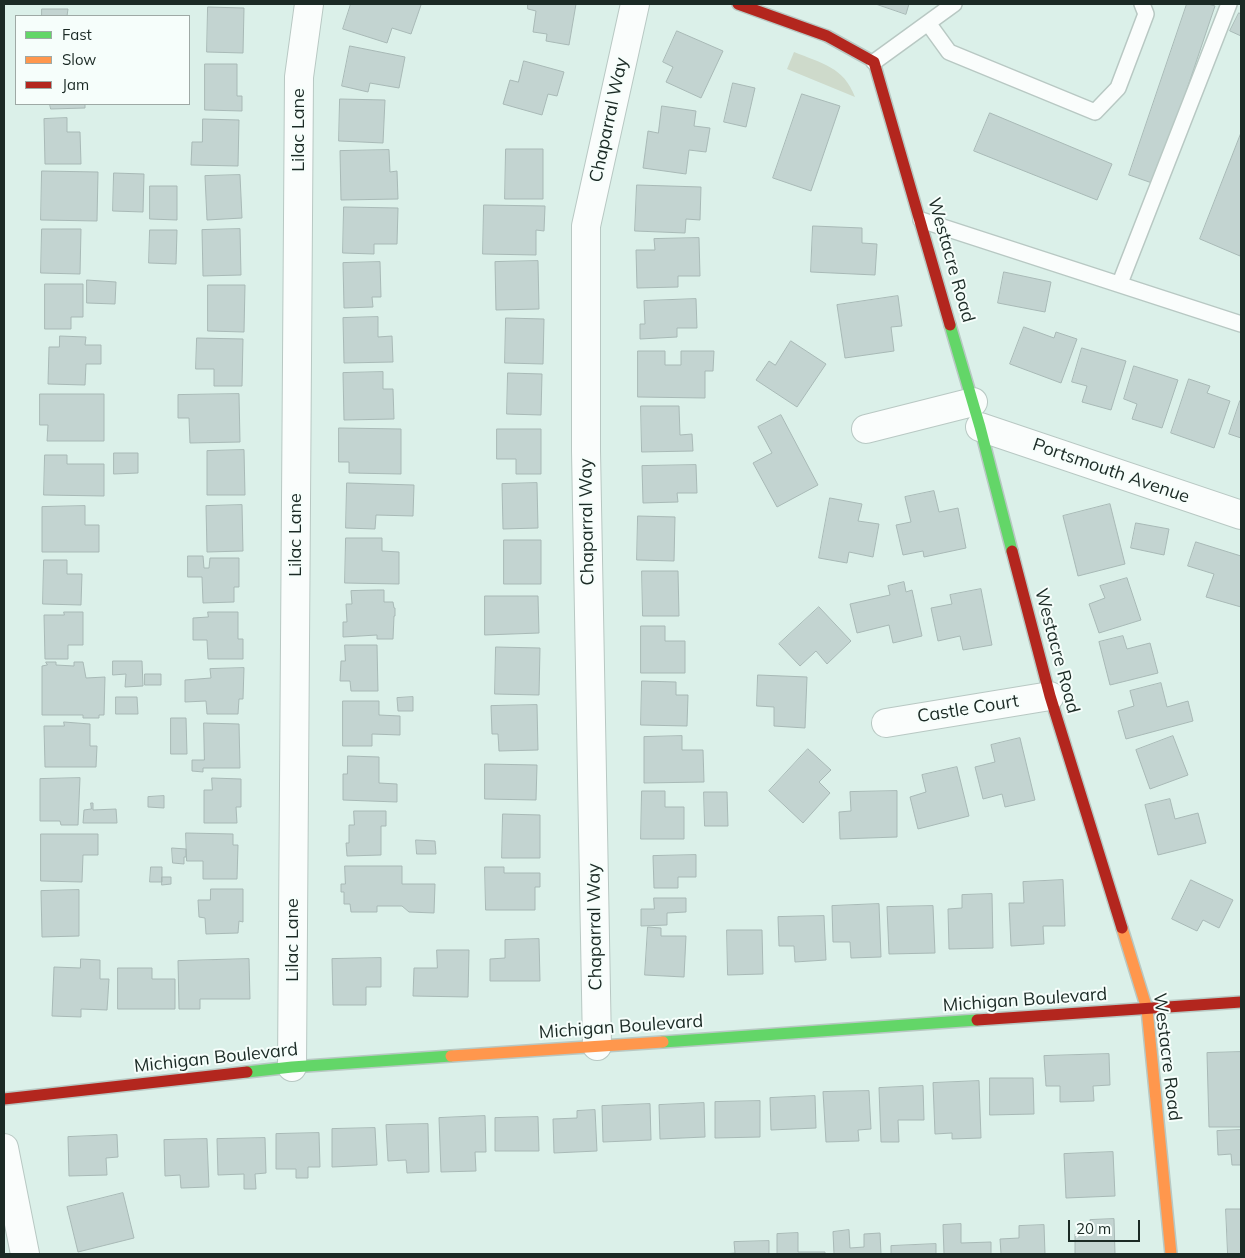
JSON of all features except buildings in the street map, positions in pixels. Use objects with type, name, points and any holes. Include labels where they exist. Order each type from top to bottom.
[{"type":"street","name":"Lilac Lane","points":[[292,1067],[300,77],[309,4]]},
{"type":"street","name":"Chaparral Way","points":[[597,1046],[586,451],[586,226],[635,4]]},
{"type":"street","points":[[738,4],[827,36],[874,62]]},
{"type":"street","name":"Westacre Road","points":[[874,62],[977,414],[1050,696],[1147,1009],[1171,1254]]},
{"type":"street","points":[[866,429],[977,414]]},
{"type":"street","name":"Portsmouth Avenue","points":[[977,414],[1241,515]]},
{"type":"street","name":"Castle Court","points":[[886,723],[1050,696]]},
{"type":"street","name":"Michigan Boulevard","points":[[4,1098],[292,1067],[1241,1002]]},
{"type":"street","points":[[4,1148],[25,1254]]},
{"type":"lane","points":[[874,62],[954,4]]},
{"type":"lane","points":[[928,24],[949,52],[1095,112],[1118,88],[1146,14],[1142,4]]},
{"type":"lane","points":[[1120,283],[1229,4]]},
{"type":"lane","points":[[921,220],[1120,283],[1241,324]]},
{"type":"green space","points":[[794,52],[822,63],[838,72],[845,79],[855,97],[787,69]]},
{"type":"traffic: fast","points":[[950,325],[980,427],[1012,551]]},
{"type":"traffic: fast","points":[[663,1042],[977,1020]]},
{"type":"traffic: fast","points":[[247,1072],[451,1056]]},
{"type":"traffic: slow","points":[[1122,928],[1147,1009],[1171,1254]]},
{"type":"traffic: slow","points":[[451,1056],[663,1042]]},
{"type":"traffic: jam","points":[[738,4],[827,36],[874,62],[950,325]]},
{"type":"traffic: jam","points":[[1012,551],[1050,696],[1122,928]]},
{"type":"traffic: jam","points":[[977,1020],[1241,1002]]},
{"type":"traffic: jam","points":[[4,1099],[247,1072]]}]
